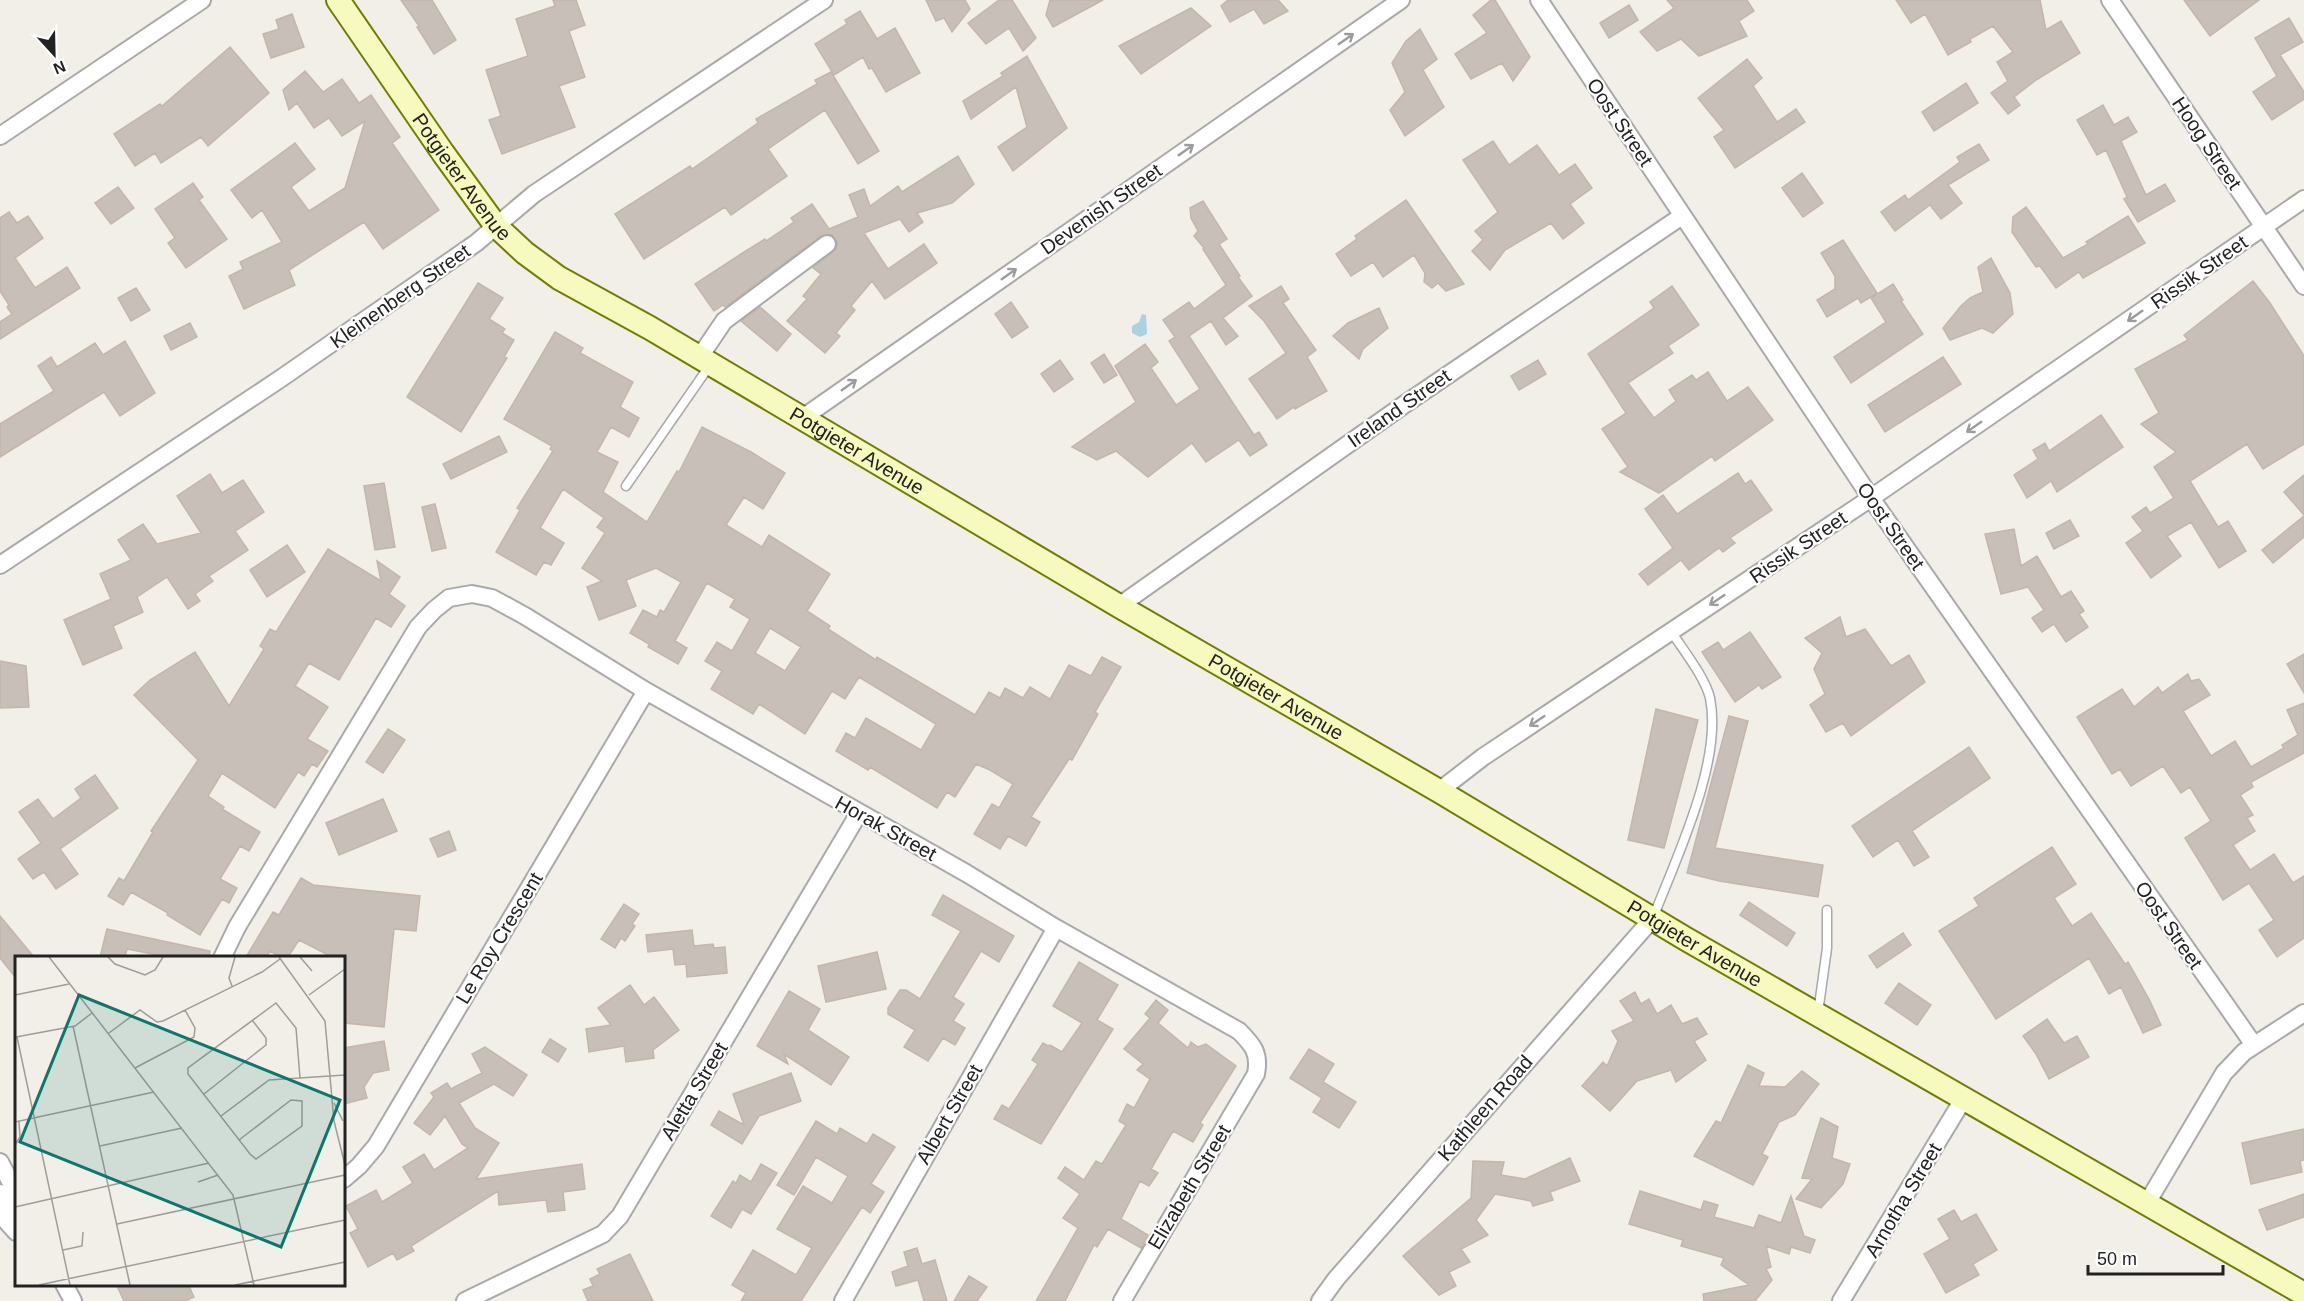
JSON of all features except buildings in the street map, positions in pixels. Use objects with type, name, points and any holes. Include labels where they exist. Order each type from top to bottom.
[{"type":"street","points":[[0,136],[202,0]]},
{"type":"street","name":"Potgieter Avenue","points":[[338,0],[496,226],[525,253],[559,278],[1653,918],[2304,1294]]},
{"type":"street","name":"Kleinenberg Street","points":[[0,565],[280,379],[476,243],[534,194],[824,0]]},
{"type":"street","name":"Devenish Street","points":[[801,419],[1401,0]]},
{"type":"street","name":"Oost Street","points":[[1539,0],[1871,498],[2254,1045]]},
{"type":"street","name":"Hoog Street","points":[[2110,0],[2304,286]]},
{"type":"street","name":"Rissik Street","points":[[1439,791],[1483,758],[1871,498],[2304,199]]},
{"type":"street","name":"Ireland Street","points":[[1119,606],[1405,404],[1682,216]]},
{"type":"street","points":[[705,362],[724,321],[827,244]]},
{"type":"street","name":"Horak Street","points":[[222,956],[237,927],[418,627],[449,598],[472,594],[492,598],[525,616],[646,691],[1239,1031],[1253,1044],[1257,1054],[1256,1074]]},
{"type":"street","name":"Le Roy Crescent","points":[[345,1178],[359,1167],[376,1146],[646,691]]},
{"type":"street","name":"Aletta Street","points":[[465,1301],[603,1234],[620,1216],[859,813]]},
{"type":"street","name":"Kathleen Road","points":[[1320,1301],[1336,1279],[1653,918]]},
{"type":"street","name":"Albert Street","points":[[843,1301],[1056,928]]},
{"type":"street","points":[[2147,1203],[2224,1073],[2235,1059],[2304,1013]]},
{"type":"street","name":"Elizabeth Street","points":[[1122,1301],[1256,1074]]},
{"type":"street","name":"Arnotha Street","points":[[1841,1301],[1964,1098]]},
{"type":"street","points":[[0,1162],[15,1191]]},
{"type":"street","points":[[0,1193],[15,1216]]},
{"type":"street","points":[[0,1214],[15,1231]]},
{"type":"lane","points":[[626,486],[705,362]]},
{"type":"lane","points":[[1653,918],[1698,802],[1713,731],[1710,697],[1671,631]]},
{"type":"lane","points":[[1818,1013],[1827,948],[1827,910]]},
{"type":"water","points":[[1142,314],[1146,315],[1147,334],[1140,337],[1132,333],[1132,326],[1139,322]]}]
